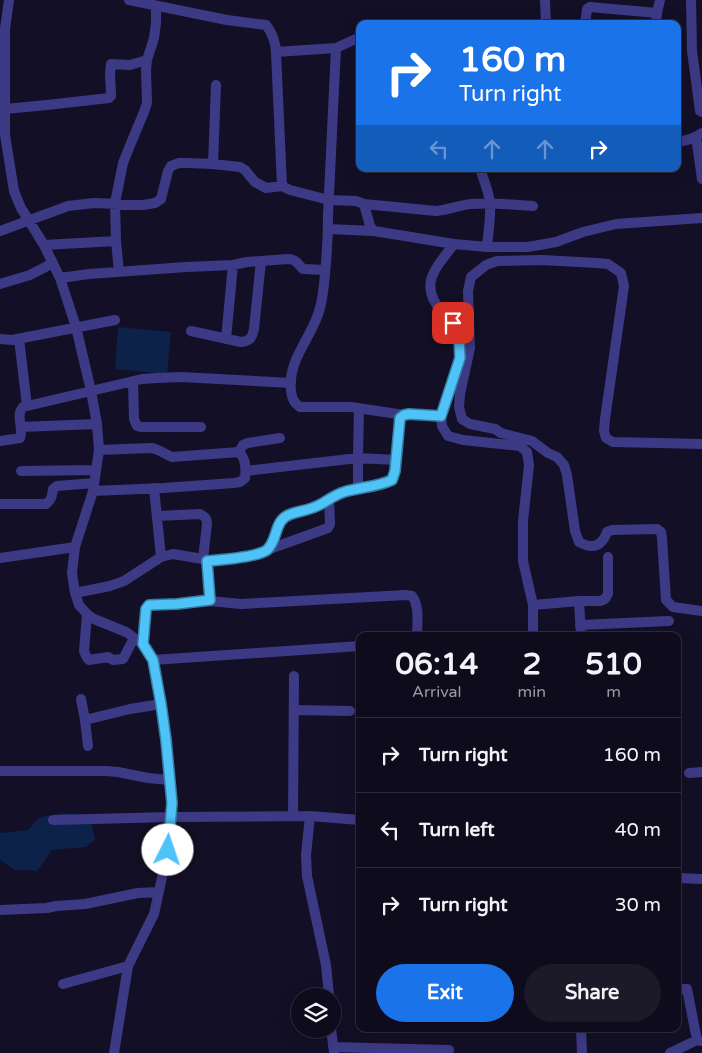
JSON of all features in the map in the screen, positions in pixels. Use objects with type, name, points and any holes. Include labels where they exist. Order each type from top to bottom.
[{"type":"street","points":[[9,0],[3,29],[5,109],[2,135],[14,191],[20,208],[44,245],[60,278],[76,327],[97,424],[99,450],[96,470],[76,547],[72,573],[75,593],[79,605],[86,614],[126,632],[143,644],[153,660],[161,704],[170,780],[172,803],[168,850],[154,914],[128,966],[114,1053]]},
{"type":"street","points":[[129,0],[227,20],[266,25],[276,46],[282,186]]},
{"type":"street","points":[[545,0],[546,20]]},
{"type":"street","points":[[586,20],[587,9],[590,7],[657,18],[660,0]]},
{"type":"street","points":[[691,0],[692,51],[700,110],[702,112]]},
{"type":"street","points":[[119,272],[116,241],[116,204],[123,163],[147,103],[146,70],[154,38],[156,6]]},
{"type":"street","points":[[276,52],[336,48],[356,40]]},
{"type":"street","points":[[336,48],[323,295],[317,319],[293,366],[292,397],[295,404],[300,407],[341,406],[404,415],[441,416]]},
{"type":"street","points":[[5,109],[109,98],[111,96],[111,64],[130,65],[147,60]]},
{"type":"street","points":[[213,164],[216,85]]},
{"type":"street","points":[[681,141],[699,135],[702,179]]},
{"type":"street","points":[[0,231],[68,206],[80,204],[143,205],[155,203],[161,199],[168,171],[171,166],[178,163],[240,167],[255,182],[266,188],[282,186],[290,190],[329,200],[356,201],[364,204],[436,211],[469,204],[490,203],[533,206]]},
{"type":"street","points":[[481,172],[490,203],[486,247]]},
{"type":"street","points":[[364,204],[370,226],[374,231]]},
{"type":"street","points":[[328,228],[374,231],[454,244],[486,247],[539,246],[616,224],[702,218]]},
{"type":"street","points":[[44,245],[116,241]]},
{"type":"street","points":[[454,244],[434,271],[430,283],[431,294],[436,306],[453,323],[459,338],[460,358],[441,416],[442,426],[448,436],[463,440],[520,446],[527,452],[529,465],[523,521],[523,561],[533,605],[533,632]]},
{"type":"street","points":[[60,278],[89,274],[233,265],[293,259],[303,269],[325,270]]},
{"type":"street","points":[[702,444],[613,442],[606,438],[604,431],[605,419],[624,286],[621,274],[608,264],[542,260],[497,261],[486,265],[471,277],[468,290],[470,348],[459,407],[462,419],[470,424],[495,429],[501,433],[532,441],[557,457],[564,465],[567,475],[579,542],[586,546],[600,544],[605,539],[607,532],[612,530],[657,529],[661,532],[666,600],[673,608],[702,611]]},
{"type":"street","points":[[191,331],[241,342],[249,341],[253,337],[261,261]]},
{"type":"street","points":[[0,284],[30,275],[53,263]]},
{"type":"street","points":[[226,338],[233,265]]},
{"type":"street","points":[[0,339],[20,339],[116,320]]},
{"type":"street","points":[[20,339],[27,406]]},
{"type":"street","points":[[0,441],[20,438],[22,433],[20,410],[27,406],[142,380],[170,377],[291,383]]},
{"type":"street","points":[[133,382],[134,419],[137,426],[141,428],[201,427]]},
{"type":"street","points":[[358,488],[359,408]]},
{"type":"street","points":[[266,551],[273,543],[278,525],[283,518],[290,514],[314,508],[343,492],[383,484],[392,480],[395,471],[398,424],[400,418],[404,415]]},
{"type":"street","points":[[21,427],[97,424]]},
{"type":"street","points":[[239,452],[243,445],[280,438]]},
{"type":"street","points":[[0,504],[46,504],[52,497],[53,489],[57,486],[154,488],[234,483],[240,482],[245,478],[244,457],[239,452],[172,457],[158,449],[151,448],[99,450]]},
{"type":"street","points":[[246,471],[358,458],[396,460]]},
{"type":"street","points":[[21,471],[96,470]]},
{"type":"street","points":[[154,488],[161,557]]},
{"type":"street","points":[[75,593],[110,586],[124,581],[161,557],[173,554],[205,560],[249,556],[266,551],[328,528],[330,524],[329,499]]},
{"type":"street","points":[[157,516],[200,514],[207,519],[205,560],[210,600]]},
{"type":"street","points":[[0,558],[76,547]]},
{"type":"street","points":[[533,605],[600,601],[605,599],[608,594],[608,557]]},
{"type":"street","points":[[143,644],[145,614],[149,605],[210,600],[241,604],[406,595],[412,596],[415,601],[417,632]]},
{"type":"street","points":[[579,601],[581,632]]},
{"type":"street","points":[[86,614],[84,651],[90,660],[108,657],[113,660],[123,659],[134,638]]},
{"type":"street","points":[[580,625],[669,621]]},
{"type":"street","points":[[153,660],[356,646]]},
{"type":"street","points":[[293,816],[294,676]]},
{"type":"street","points":[[81,699],[88,746]]},
{"type":"street","points":[[85,720],[161,704]]},
{"type":"street","points":[[294,710],[350,711]]},
{"type":"street","points":[[0,771],[105,770],[170,780]]},
{"type":"street","points":[[690,773],[702,772]]},
{"type":"street","points":[[53,820],[293,816],[356,820]]},
{"type":"street","points":[[310,816],[306,855],[307,876],[326,965],[328,988]]},
{"type":"street","points":[[681,878],[702,879]]},
{"type":"street","points":[[0,910],[85,904],[138,893],[159,892]]},
{"type":"street","points":[[63,984],[128,966]]},
{"type":"street","points":[[670,1053],[699,1040],[687,989],[681,989]]},
{"type":"street","points":[[581,1032],[582,1053]]},
{"type":"street","points":[[334,1050],[449,1050]]},
{"type":"water","points":[[118,327],[171,332],[167,374],[115,369]]},
{"type":"water","points":[[65,813],[90,816],[95,840],[86,847],[52,850],[37,871],[15,870],[0,860],[0,833],[28,830],[40,817]]},
{"type":"route","points":[[168,850],[172,803],[166,740],[153,660],[143,644],[146,609],[149,605],[210,600],[207,561],[249,556],[266,551],[273,543],[278,525],[283,518],[290,514],[314,508],[343,492],[383,484],[392,480],[395,471],[400,418],[409,414],[441,416],[460,358],[459,338],[453,323]]}]
